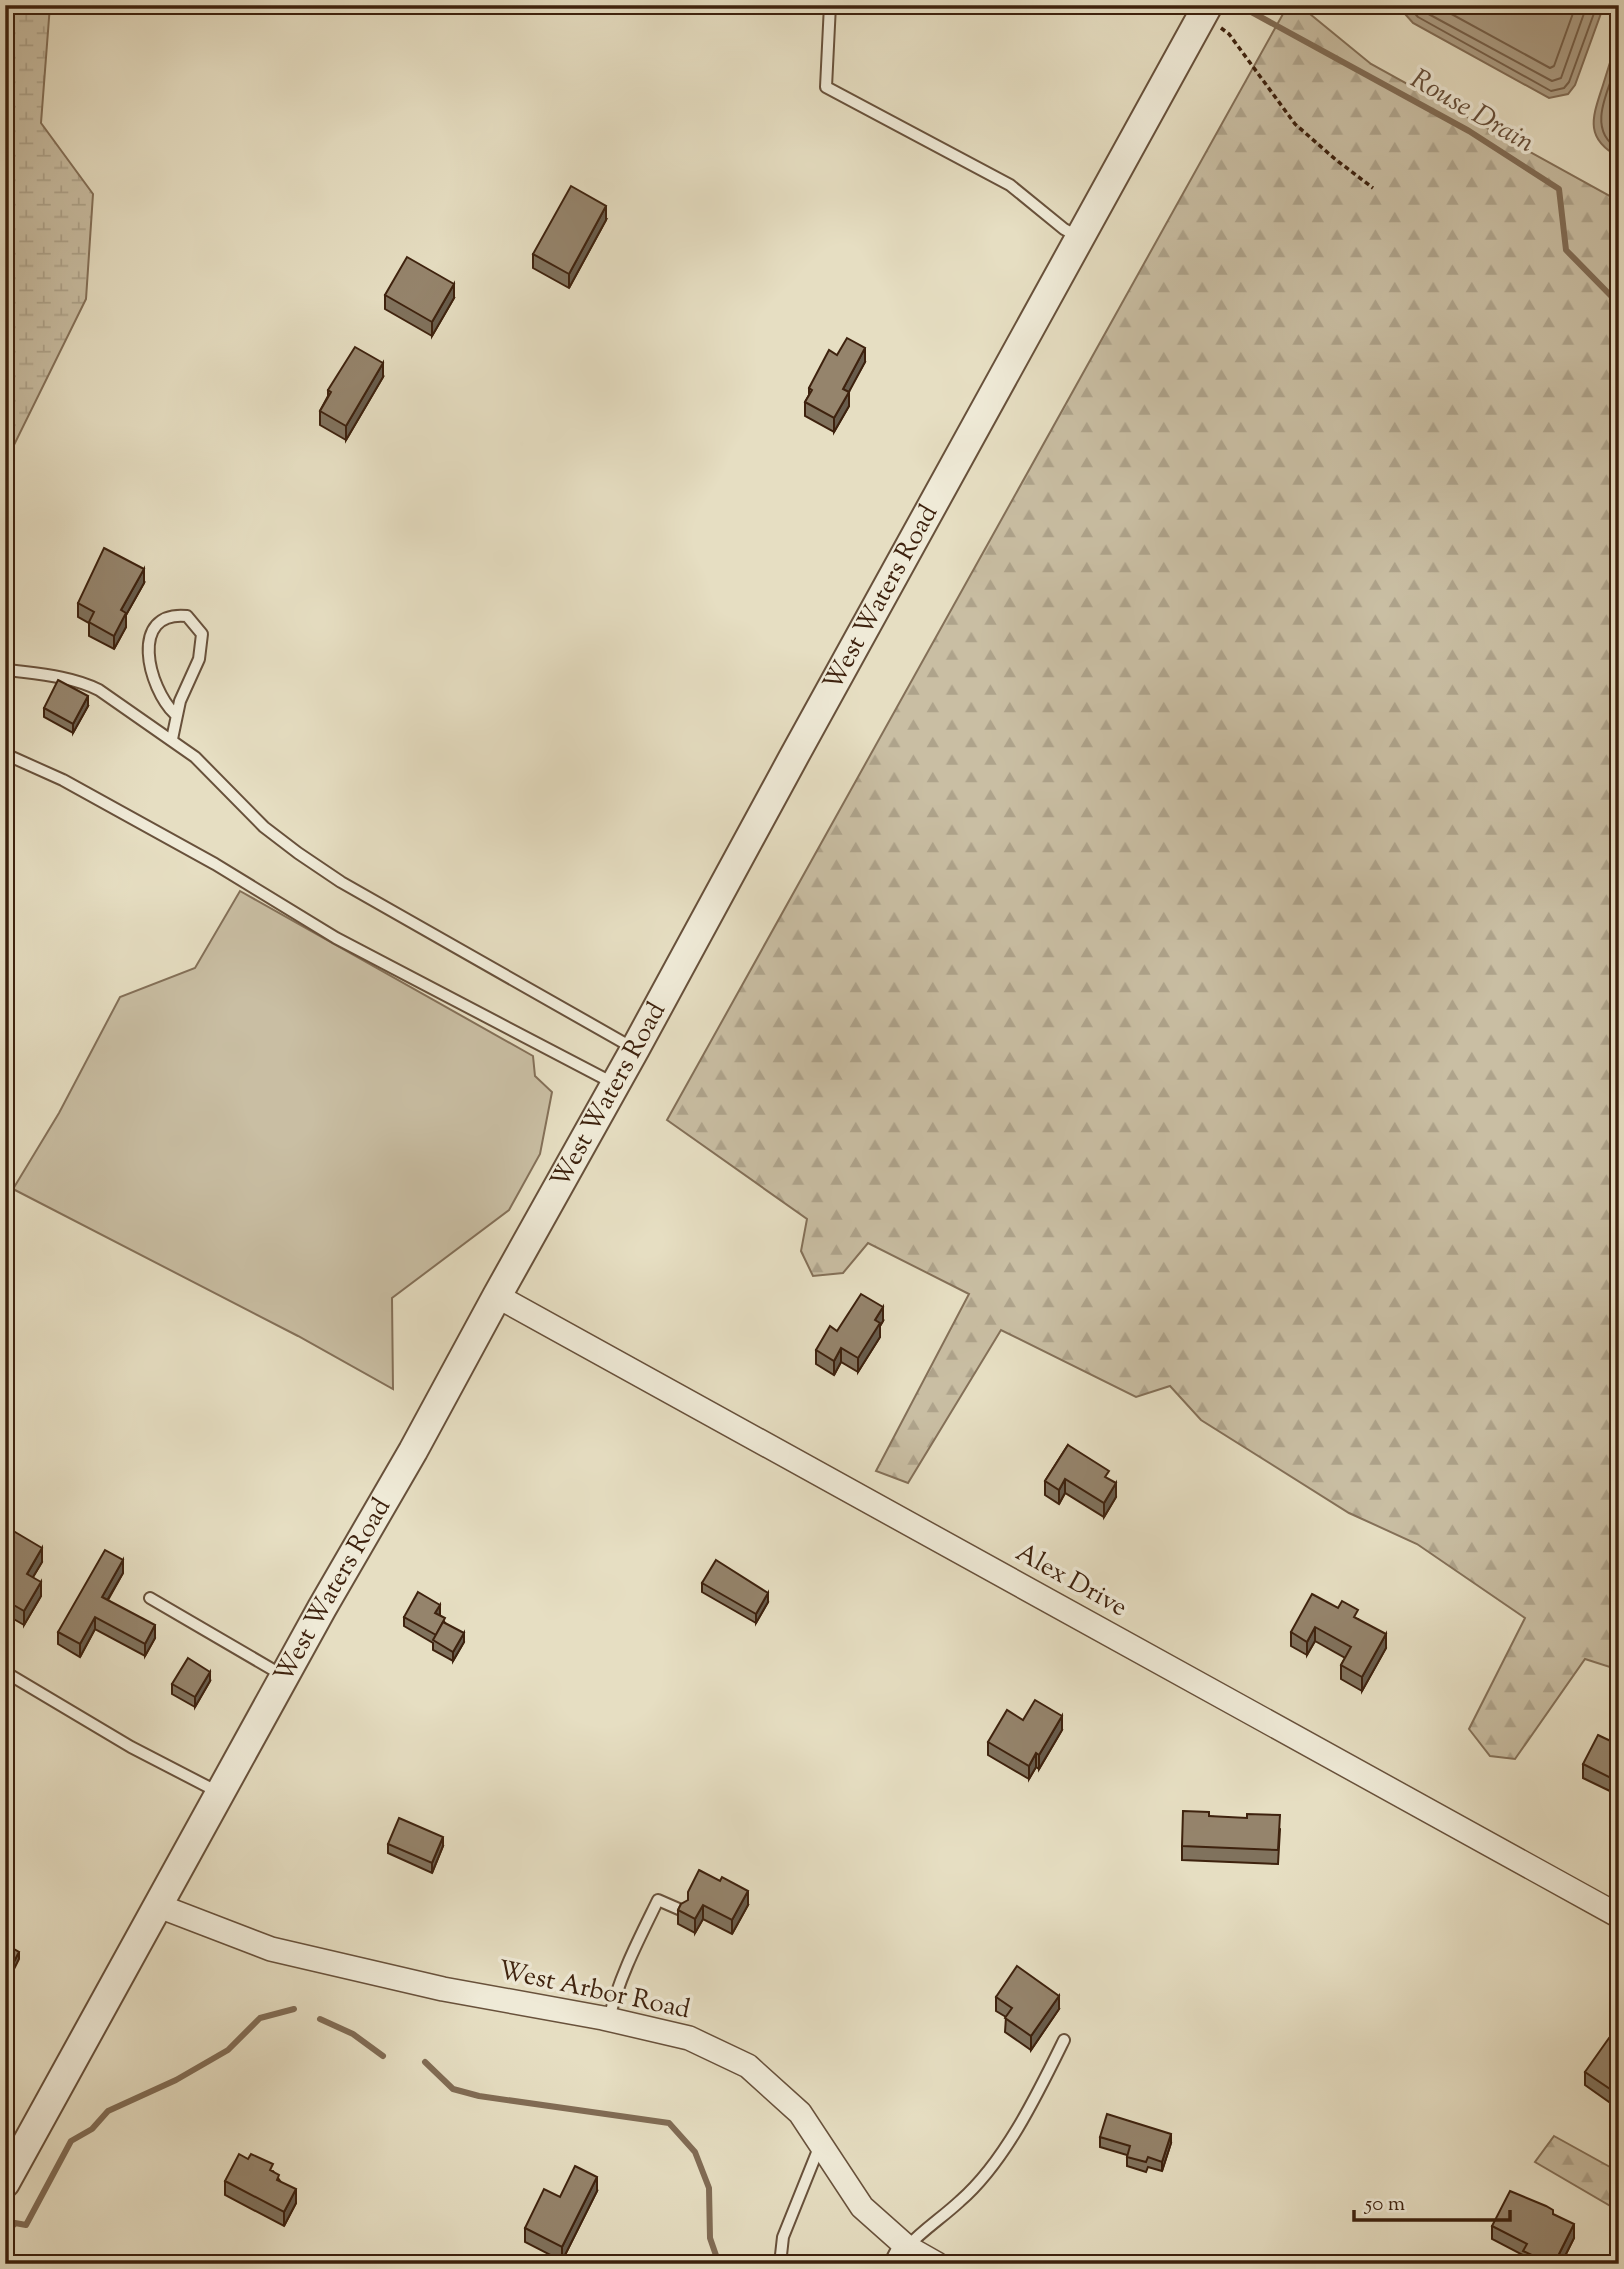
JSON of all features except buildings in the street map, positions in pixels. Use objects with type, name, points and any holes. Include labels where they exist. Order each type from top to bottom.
[{"type":"street","name":"West Waters Road","points":[[5,2183],[284,1676],[413,1451],[1206,9]]},
{"type":"street","name":"Alex Drive","points":[[497,1296],[1619,1916]]},
{"type":"street","name":"West Arbor Road","points":[[159,1906],[271,1949],[443,1989],[609,2019],[689,2038],[748,2066],[800,2113],[862,2207],[904,2244],[937,2264]]},
{"type":"lane","points":[[830,5],[826,88],[1010,186],[1064,229],[1080,238]]},
{"type":"lane","points":[[172,739],[175,714],[199,659],[202,634],[187,616],[173,614],[158,621],[151,633],[149,652],[153,681],[166,705],[175,714]]},
{"type":"lane","points":[[8,670],[85,683],[172,739],[195,757],[264,827],[341,882],[635,1049]]},
{"type":"lane","points":[[5,754],[64,780],[215,864],[336,938],[615,1084]]},
{"type":"lane","points":[[150,1598],[284,1676]]},
{"type":"lane","points":[[5,1672],[131,1747],[221,1793]]},
{"type":"lane","points":[[609,2019],[614,1998],[631,1956],[658,1900],[681,1910]]},
{"type":"lane","points":[[889,2264],[904,2244],[960,2201],[989,2170],[1036,2096],[1064,2040]]},
{"type":"lane","points":[[780,2264],[783,2237],[820,2145]]},
{"type":"path","points":[[1206,9],[1295,124],[1373,188]]},
{"type":"green space","points":[[5,5],[50,5],[41,123],[93,194],[86,299],[14,445],[5,448]]},
{"type":"green space","points":[[1288,5],[1299,5],[1371,64],[1619,201],[1619,1670],[1585,1659],[1515,1759],[1490,1756],[1469,1729],[1525,1618],[1417,1544],[1349,1513],[1201,1420],[1170,1386],[1136,1397],[1001,1330],[908,1483],[876,1471],[969,1294],[868,1243],[843,1273],[813,1276],[801,1251],[807,1219],[667,1120]]},
{"type":"green space","points":[[240,891],[533,1056],[535,1076],[552,1092],[540,1154],[509,1210],[392,1298],[393,1389],[298,1336],[13,1189],[59,1113],[120,997],[195,968]]},
{"type":"green space","points":[[1554,2136],[1619,2172],[1619,2211],[1535,2162]]},
{"type":"water","points":[[1397,5],[1604,5],[1575,85],[1568,94],[1549,98],[1413,23]]},
{"type":"water","points":[[1619,36],[1619,157],[1608,150],[1595,134],[1594,116]]},
{"type":"waterway","name":"Rouse Drain","points":[[1248,5],[1246,9],[1469,131],[1559,189],[1566,250],[1619,304]]},
{"type":"waterway","points":[[10,2229],[15,2223],[26,2225],[71,2141],[92,2129],[108,2111],[176,2080],[228,2050],[260,2018],[294,2009]]},
{"type":"waterway","points":[[320,2019],[353,2034],[383,2056]]},
{"type":"waterway","points":[[425,2062],[453,2089],[479,2096],[669,2123],[695,2152],[709,2188],[710,2238],[719,2264]]}]
